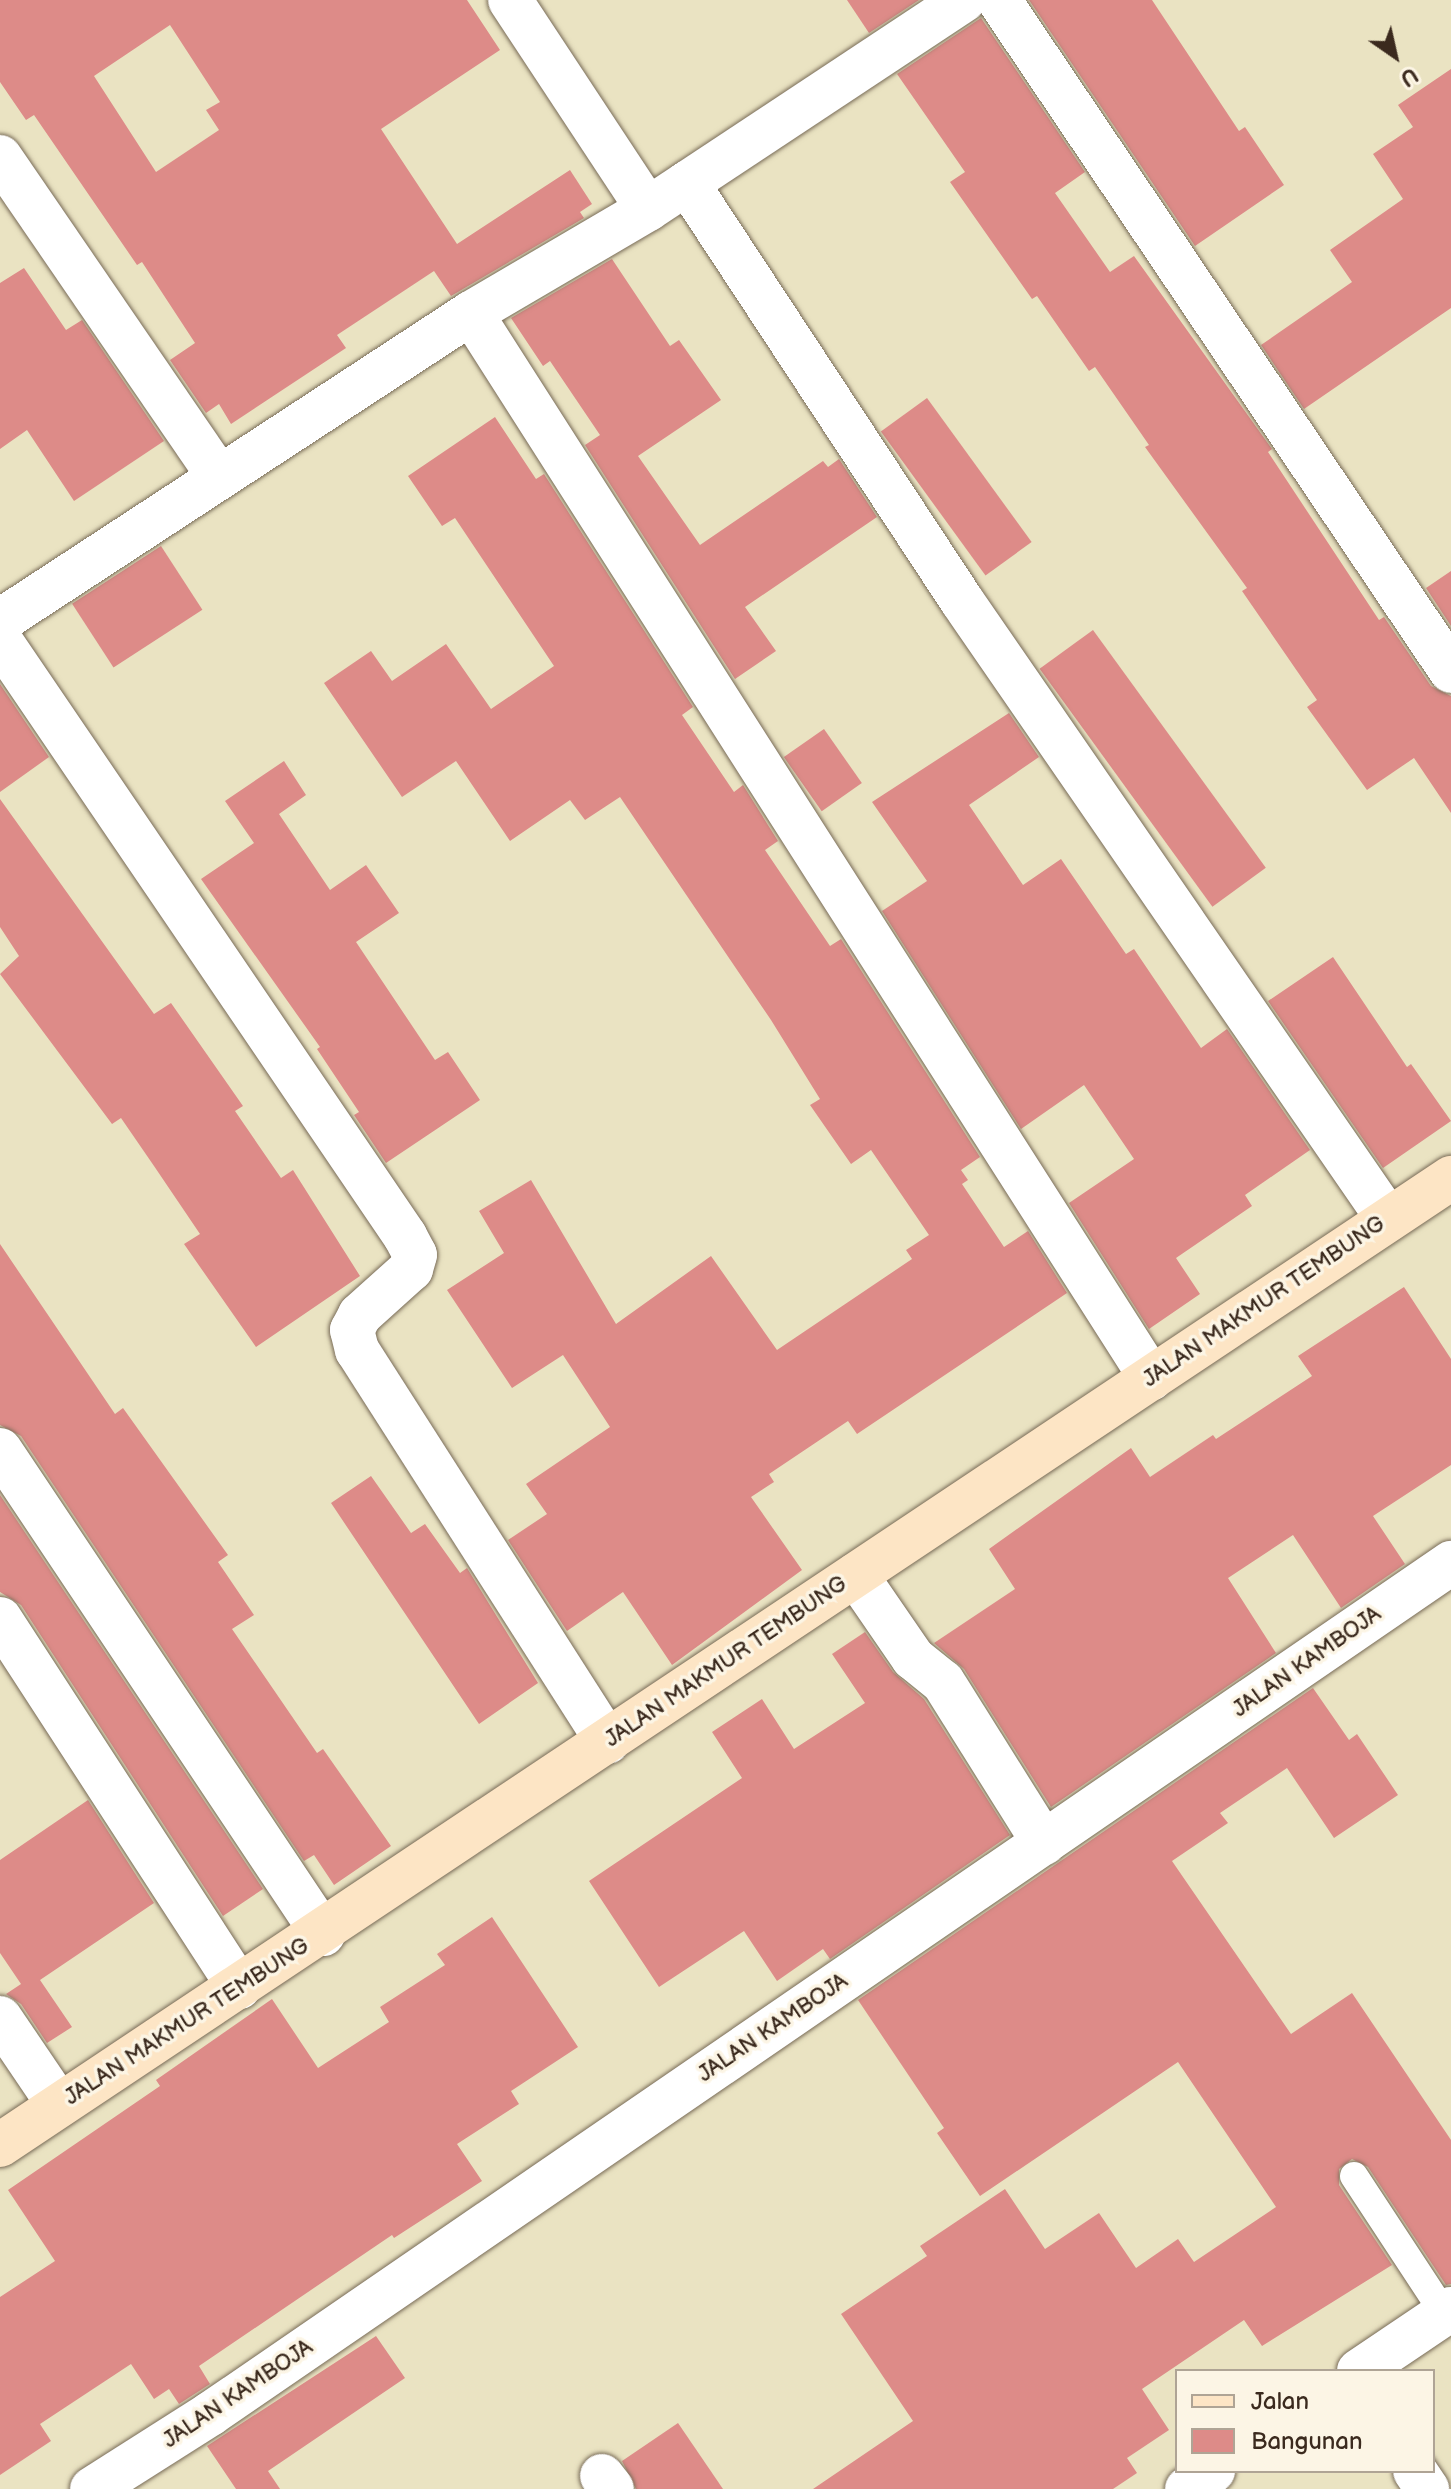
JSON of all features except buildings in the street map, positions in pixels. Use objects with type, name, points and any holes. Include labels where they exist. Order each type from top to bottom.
[{"type":"street","points":[[510,0],[648,209]]},
{"type":"street","points":[[0,621],[218,475],[471,313],[648,209],[964,0]]},
{"type":"street","points":[[999,0],[1451,671]]},
{"type":"street","points":[[0,157],[218,475]]},
{"type":"street","points":[[687,183],[962,601],[1388,1219]]},
{"type":"street","points":[[471,313],[1151,1378]]},
{"type":"street","points":[[0,640],[405,1236],[415,1255],[411,1269],[360,1315],[352,1330],[357,1350],[608,1742]]},
{"type":"street","name":"JALAN MAKMUR TEMBUNG","points":[[0,2145],[323,1934],[1451,1178]]},
{"type":"street","points":[[0,1450],[323,1934]]},
{"type":"street","name":"JALAN KAMBOJA","points":[[92,2489],[210,2414],[1451,1563]]},
{"type":"street","points":[[856,1575],[913,1658],[943,1682],[1044,1843]]},
{"type":"street","points":[[0,1619],[239,1987]]},
{"type":"street","points":[[0,2018],[59,2105]]},
{"type":"street","points":[[1362,2369],[1448,2311]]},
{"type":"street","points":[[1187,2489],[1210,2473]]},
{"type":"lane","points":[[1354,2176],[1448,2311]]}]
